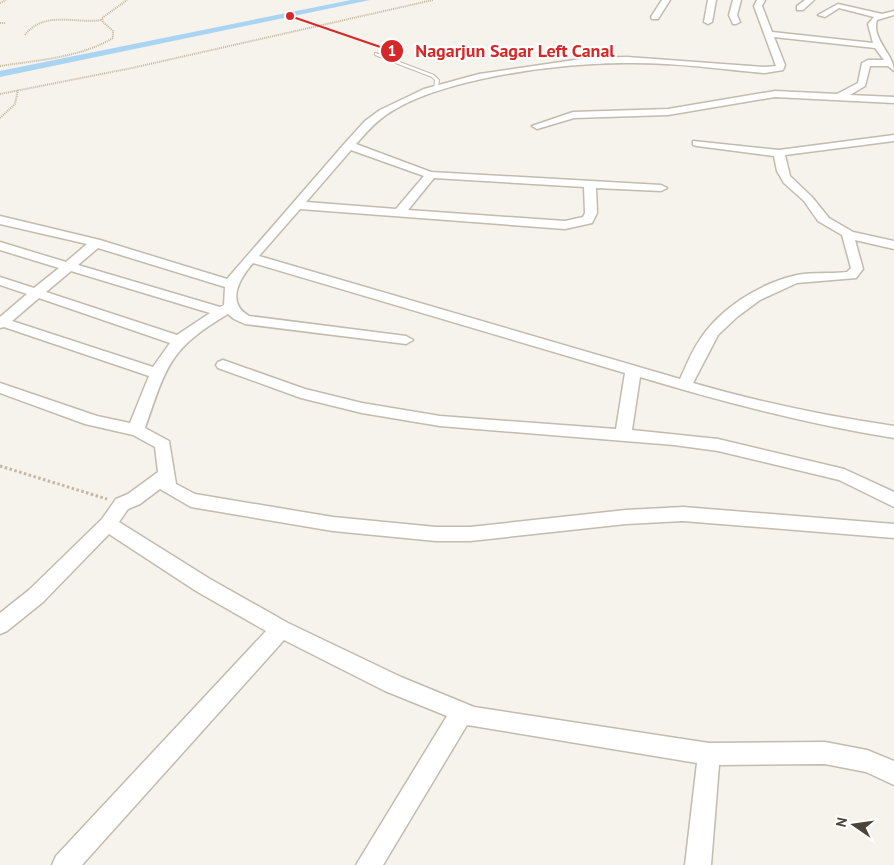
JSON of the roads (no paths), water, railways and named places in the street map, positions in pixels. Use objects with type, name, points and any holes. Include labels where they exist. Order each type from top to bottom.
[{"type":"street","points":[[655,17],[666,0]]},
{"type":"street","points":[[708,22],[712,0]]},
{"type":"street","points":[[736,22],[732,15],[737,0]]},
{"type":"street","points":[[136,429],[158,374],[179,340],[195,328],[226,310],[234,277],[299,205],[350,144],[369,123],[383,112],[412,97],[479,77],[588,61],[627,60],[765,70],[780,68],[781,65],[759,10],[761,0]]},
{"type":"street","points":[[800,8],[810,0]]},
{"type":"street","points":[[822,14],[838,6],[881,16]]},
{"type":"street","points":[[892,66],[878,46],[872,24],[874,19],[894,13]]},
{"type":"street","points":[[768,34],[878,46]]},
{"type":"street","points":[[841,96],[862,84],[865,66],[868,63],[892,66]]},
{"type":"street","points":[[536,126],[573,115],[668,112],[759,95],[841,96],[894,100]]},
{"type":"street","points":[[696,143],[779,153],[894,138]]},
{"type":"street","points":[[350,144],[409,169],[431,175],[661,188]]},
{"type":"street","points":[[779,153],[783,177],[809,200],[824,220],[847,233],[894,245]]},
{"type":"street","points":[[400,212],[431,175]]},
{"type":"street","points":[[299,205],[487,220],[565,225],[580,224],[588,220],[591,213],[590,185]]},
{"type":"street","points":[[0,220],[96,243],[232,285]]},
{"type":"street","points":[[684,386],[707,340],[718,326],[732,314],[775,286],[790,281],[851,275],[857,269],[847,233]]},
{"type":"street","points":[[1,322],[96,243]]},
{"type":"street","points":[[0,246],[226,310],[245,320],[406,340]]},
{"type":"street","points":[[250,258],[314,275],[733,400],[828,422],[894,432]]},
{"type":"street","points":[[0,281],[179,340]]},
{"type":"street","points":[[1,322],[158,374]]},
{"type":"street","points":[[222,364],[301,393],[362,408],[440,421],[624,435],[718,445],[844,475],[894,500]]},
{"type":"street","points":[[624,435],[633,371]]},
{"type":"street","points":[[0,388],[93,421],[136,429],[153,436],[163,445],[165,476],[168,487],[191,500],[334,524],[436,534],[470,534],[626,517],[683,514],[894,532]]},
{"type":"street","points":[[0,625],[36,596],[108,524],[122,504],[134,499],[165,476]]},
{"type":"street","points":[[108,524],[203,585],[281,628],[393,684],[483,719],[709,754],[825,752],[867,761],[894,773]]},
{"type":"street","points":[[65,865],[281,628]]},
{"type":"street","points":[[369,865],[462,712]]},
{"type":"street","points":[[698,865],[709,754]]},
{"type":"lane","points":[[376,54],[433,76],[437,80],[436,89]]},
{"type":"waterway","points":[[0,74],[365,0]]},
{"type":"place","name":"Nagarjun Sagar Left Canal","points":[[290,16]]}]
